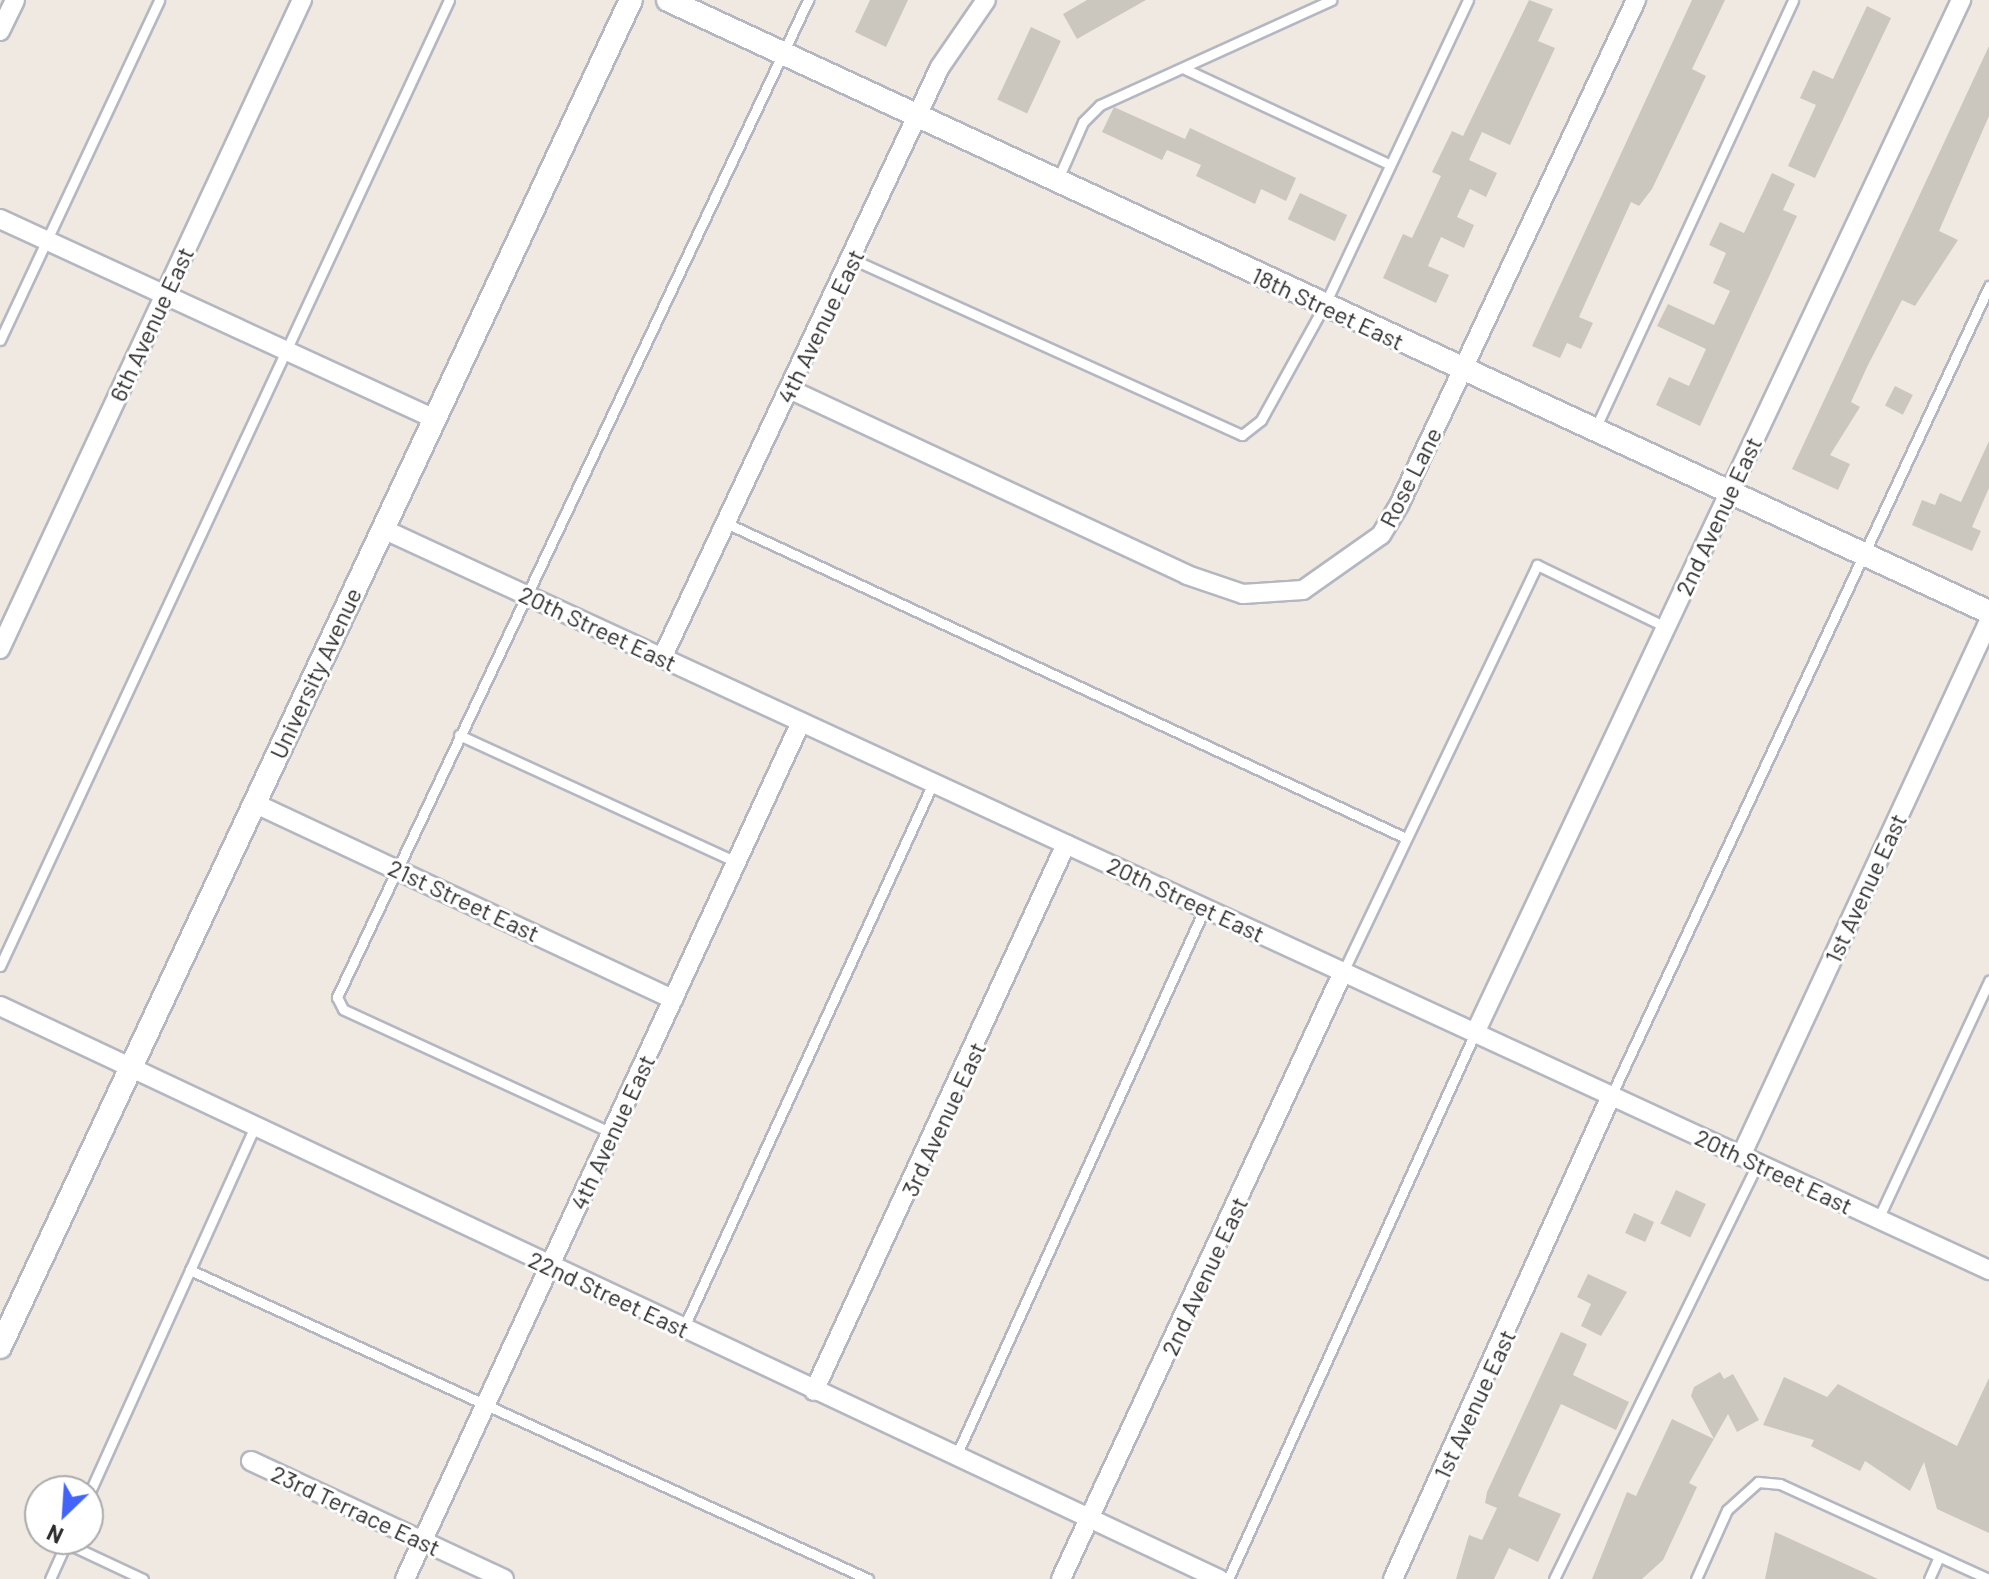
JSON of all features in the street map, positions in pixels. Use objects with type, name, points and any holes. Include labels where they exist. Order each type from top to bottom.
[{"type":"street","points":[[0,31],[15,0]]},
{"type":"street","name":"6th Avenue East","points":[[0,649],[302,0]]},
{"type":"street","name":"University Avenue","points":[[0,1347],[631,0]]},
{"type":"street","name":"18th Street East","points":[[668,0],[782,56],[1989,612]]},
{"type":"street","name":"4th Avenue East","points":[[662,658],[940,67],[986,0]]},
{"type":"street","name":"Rose Lane","points":[[789,389],[1243,594],[1303,590],[1381,535],[1462,371],[1636,0]]},
{"type":"street","name":"2nd Avenue East","points":[[1475,1033],[1961,0]]},
{"type":"street","points":[[0,219],[435,419]]},
{"type":"street","name":"20th Street East","points":[[383,529],[1989,1270]]},
{"type":"street","name":"1st Avenue East","points":[[1749,1160],[1989,621]]},
{"type":"street","name":"4th Avenue East","points":[[405,1579],[801,722]]},
{"type":"street","name":"21st Street East","points":[[254,803],[673,999]]},
{"type":"street","name":"3rd Avenue East","points":[[814,1391],[1066,844]]},
{"type":"street","name":"2nd Avenue East","points":[[1061,1579],[1343,972]]},
{"type":"street","name":"22nd Street East","points":[[0,1006],[955,1458],[1219,1579]]},
{"type":"street","name":"1st Avenue East","points":[[1393,1579],[1611,1096]]},
{"type":"street","name":"23rd Terrace East","points":[[251,1461],[504,1579]]},
{"type":"lane","points":[[0,340],[159,0]]},
{"type":"lane","points":[[0,966],[283,348],[449,0]]},
{"type":"lane","points":[[612,1133],[343,1009],[337,997],[808,0]]},
{"type":"lane","points":[[1057,182],[1071,144],[1100,105],[1185,69],[1331,0]]},
{"type":"lane","points":[[852,259],[1242,435],[1261,420],[1324,306],[1468,0]]},
{"type":"lane","points":[[1594,432],[1793,0]]},
{"type":"lane","points":[[1185,69],[1389,164]]},
{"type":"lane","points":[[1611,1096],[1989,286]]},
{"type":"lane","points":[[726,523],[1406,838]]},
{"type":"lane","points":[[1343,972],[1537,565],[1666,627]]},
{"type":"lane","points":[[459,735],[736,862]]},
{"type":"lane","points":[[683,1329],[933,783]]},
{"type":"lane","points":[[955,1458],[1205,908]]},
{"type":"lane","points":[[1878,1219],[1989,981]]},
{"type":"lane","points":[[1228,1579],[1475,1033]]},
{"type":"lane","points":[[97,1475],[255,1126]]},
{"type":"lane","points":[[1554,1579],[1749,1160]]},
{"type":"lane","points":[[190,1270],[487,1401],[868,1579]]},
{"type":"lane","points":[[1696,1579],[1727,1510],[1758,1482],[1780,1484],[1988,1579]]},
{"type":"lane","points":[[50,1579],[61,1555]]},
{"type":"lane","points":[[95,1555],[143,1579]]},
{"type":"lane","points":[[1929,1579],[1939,1557]]},
{"type":"building","points":[[870,0],[908,0],[886,47],[855,32]]},
{"type":"building","points":[[1087,0],[1146,0],[1077,39],[1063,14]]},
{"type":"building","points":[[1529,0],[1553,9],[1538,41],[1555,48],[1510,145],[1482,132],[1469,160],[1497,173],[1486,197],[1470,189],[1457,217],[1474,225],[1464,248],[1441,237],[1428,266],[1449,275],[1436,303],[1383,278],[1403,234],[1412,238],[1441,176],[1432,172],[1452,131],[1463,136]]},
{"type":"building","points":[[1692,0],[1725,0],[1692,69],[1706,76],[1652,189],[1639,206],[1631,202],[1579,317],[1593,323],[1581,349],[1567,343],[1560,358],[1532,346]]},
{"type":"building","points":[[1867,6],[1891,18],[1815,178],[1788,166],[1816,105],[1800,98],[1813,70],[1833,79]]},
{"type":"building","points":[[1031,27],[1061,41],[1027,113],[997,100]]},
{"type":"building","points":[[1989,46],[1989,116],[1939,231],[1958,240],[1915,306],[1902,300],[1868,365],[1851,402],[1860,407],[1830,455],[1850,464],[1838,490],[1792,469]]},
{"type":"building","points":[[1114,107],[1185,139],[1190,128],[1296,178],[1286,201],[1261,189],[1255,204],[1196,176],[1201,165],[1167,150],[1162,160],[1102,132]]},
{"type":"building","points":[[1772,173],[1795,184],[1783,210],[1797,216],[1700,426],[1656,405],[1669,377],[1689,386],[1706,349],[1657,326],[1668,304],[1714,325],[1730,291],[1713,283],[1726,253],[1709,245],[1720,222],[1744,233]]},
{"type":"building","points":[[1300,193],[1347,215],[1335,241],[1288,219]]},
{"type":"building","points":[[1895,386],[1913,395],[1903,415],[1885,406]]},
{"type":"building","points":[[1989,441],[1989,488],[1972,527],[1981,531],[1972,551],[1912,525],[1922,500],[1935,505],[1940,493],[1961,502]]},
{"type":"building","points":[[1676,1190],[1706,1204],[1690,1237],[1660,1224]]},
{"type":"building","points":[[1634,1213],[1654,1222],[1645,1242],[1625,1233]]},
{"type":"building","points":[[1588,1274],[1627,1292],[1601,1336],[1581,1326],[1591,1304],[1577,1297]]},
{"type":"building","points":[[1561,1332],[1587,1344],[1573,1375],[1629,1402],[1616,1430],[1561,1404],[1518,1496],[1561,1514],[1538,1562],[1509,1548],[1494,1579],[1456,1579],[1469,1535],[1482,1540],[1497,1508],[1485,1503],[1487,1492]]},
{"type":"building","points":[[1720,1372],[1724,1379],[1733,1374],[1759,1420],[1737,1432],[1728,1414],[1714,1439],[1691,1396],[1694,1387]]},
{"type":"building","points":[[1784,1377],[1827,1397],[1838,1384],[1957,1446],[1989,1378],[1989,1533],[1937,1509],[1924,1462],[1910,1491],[1865,1461],[1860,1471],[1811,1446],[1814,1440],[1763,1425]]},
{"type":"building","points":[[1672,1419],[1714,1439],[1689,1483],[1697,1487],[1663,1560],[1642,1579],[1592,1579],[1627,1492],[1636,1496]]},
{"type":"building","points":[[1775,1532],[1878,1579],[1765,1579]]}]
